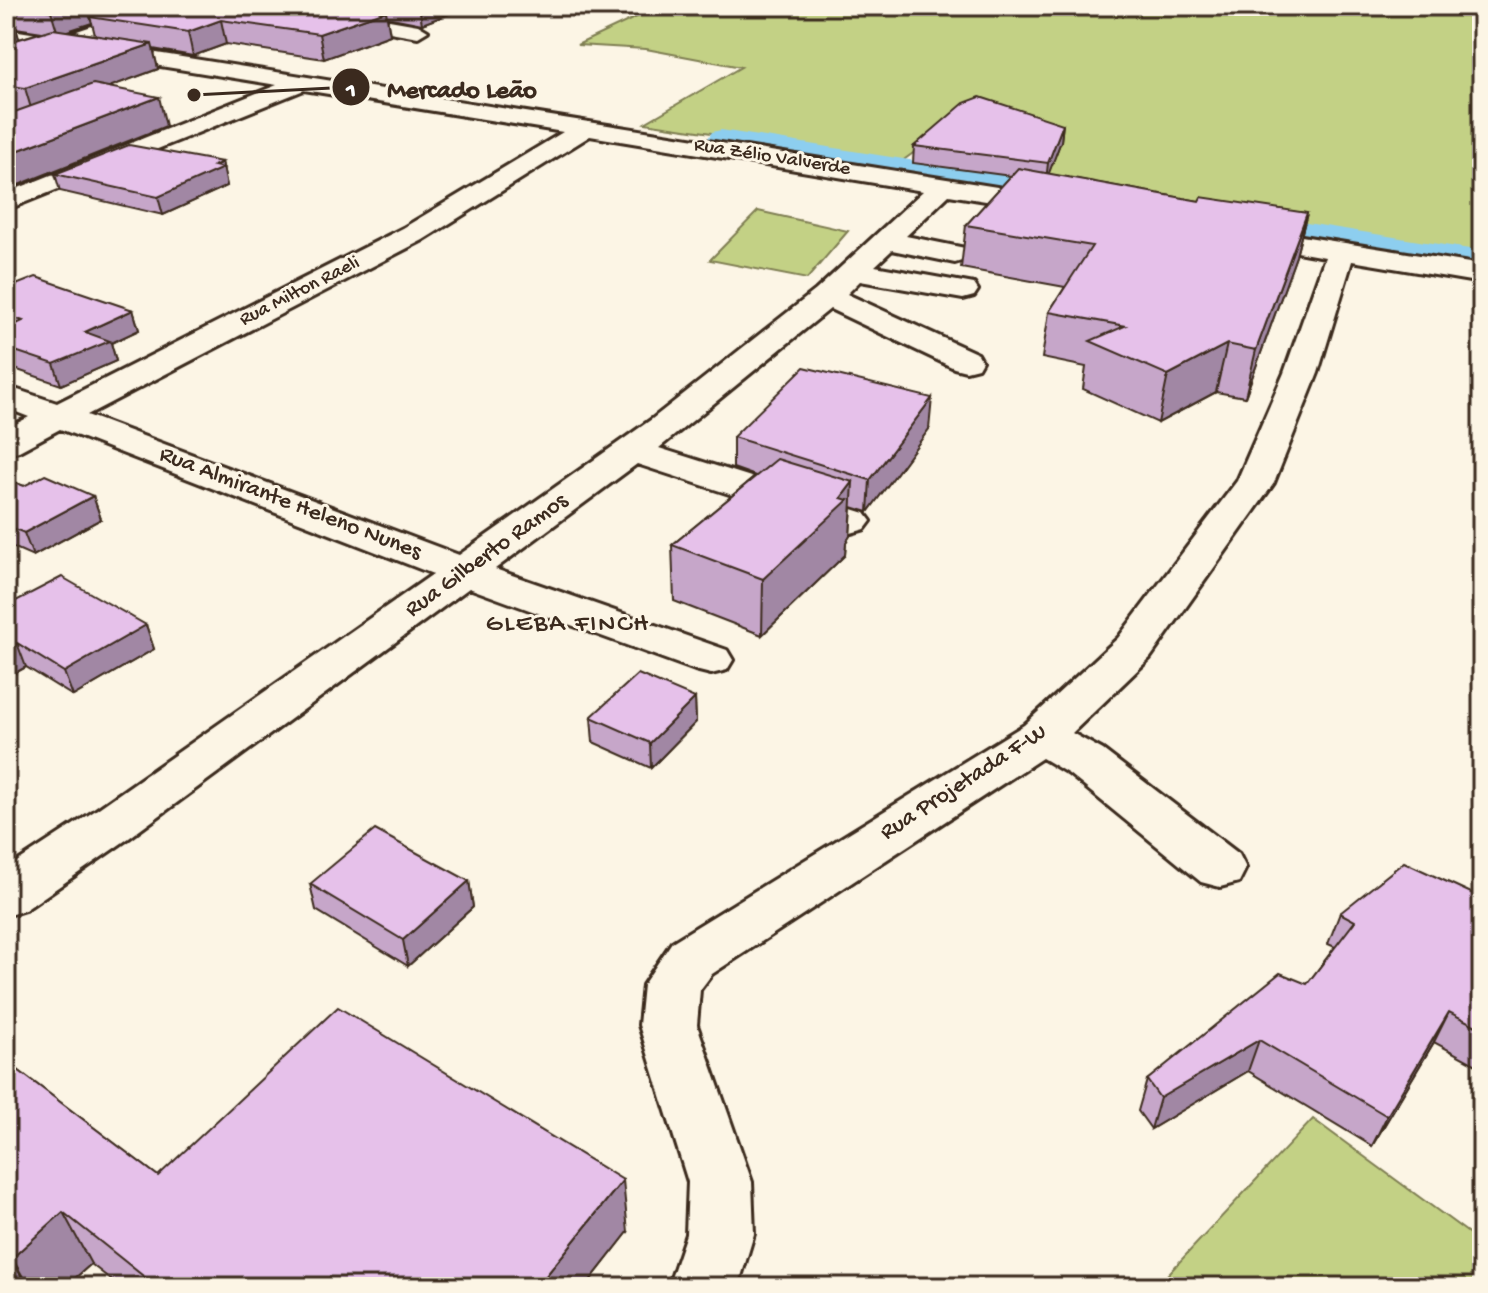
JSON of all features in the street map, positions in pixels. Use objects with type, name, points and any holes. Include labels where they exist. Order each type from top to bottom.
[{"type":"street","points":[[6,62],[170,6]]},
{"type":"street","points":[[277,6],[418,31]]},
{"type":"street","points":[[1460,6],[1482,8]]},
{"type":"street","name":"Rua Zélio Valverde","points":[[6,35],[1082,208]]},
{"type":"street","points":[[6,202],[304,82]]},
{"type":"street","name":"Rua Milton Raeli","points":[[6,443],[413,234],[587,128]]},
{"type":"street","name":"Rua Gilberto Ramos","points":[[6,896],[631,452],[840,283],[943,186]]},
{"type":"street","points":[[1219,231],[1482,274]]},
{"type":"street","points":[[885,240],[955,254]]},
{"type":"street","name":"Rua Projetada F-W","points":[[703,1287],[720,1234],[720,1182],[668,1025],[672,985],[692,958],[1041,736],[1134,648],[1255,483],[1301,373],[1341,251]]},
{"type":"street","points":[[840,283],[963,290]]},
{"type":"street","points":[[840,283],[966,361]]},
{"type":"street","name":"Rua Almirante Heleno Nunes","points":[[6,396],[465,572],[711,660]]},
{"type":"street","points":[[631,452],[673,462],[851,521]]},
{"type":"street","points":[[1041,736],[1086,762],[1220,868]]},
{"type":"green space","points":[[660,6],[1482,6],[1482,255],[980,177],[1022,132],[980,104],[890,170],[711,141],[718,134],[645,123],[741,67],[646,49],[577,45]]},
{"type":"green space","points":[[758,211],[848,231],[807,279],[710,260]]},
{"type":"green space","points":[[1313,1119],[1482,1243],[1482,1287],[1156,1287]]},
{"type":"building","points":[[21,6],[66,6],[51,11]]},
{"type":"building","points":[[123,6],[354,6],[386,11],[319,34],[221,20],[188,32],[90,17]]},
{"type":"building","points":[[53,29],[152,44],[25,88],[6,85],[6,43]]},
{"type":"building","points":[[93,84],[159,97],[6,155],[6,115]]},
{"type":"building","points":[[980,97],[1063,124],[1048,163],[914,146],[964,103]]},
{"type":"building","points":[[129,145],[222,162],[214,166],[223,168],[158,197],[55,174]]},
{"type":"building","points":[[1018,168],[1199,201],[1201,197],[1307,213],[1256,350],[1227,344],[1168,375],[1090,341],[1125,326],[1049,312],[1092,246],[966,225]]},
{"type":"building","points":[[36,277],[133,310],[85,332],[110,341],[54,364],[6,348],[6,329],[23,321],[6,315],[6,289]]},
{"type":"building","points":[[804,367],[932,398],[870,480],[733,437]]},
{"type":"building","points":[[777,459],[853,482],[841,498],[848,500],[763,579],[672,545]]},
{"type":"building","points":[[45,475],[93,496],[24,533],[6,525],[6,479],[24,486]]},
{"type":"building","points":[[62,577],[146,625],[64,672],[17,643],[6,649],[6,606]]},
{"type":"building","points":[[638,674],[695,698],[650,743],[591,717]]},
{"type":"building","points":[[375,830],[469,881],[403,940],[310,884]]},
{"type":"building","points":[[1404,862],[1482,898],[1482,1029],[1449,1012],[1387,1116],[1259,1040],[1160,1098],[1147,1080],[1280,973],[1307,984],[1355,921],[1340,913]]},
{"type":"building","points":[[338,1007],[623,1180],[537,1287],[157,1287],[63,1212],[12,1258],[6,1258],[6,1061],[158,1176]]},
{"type":"waterway","points":[[721,138],[1066,194]]},
{"type":"waterway","points":[[1238,221],[1482,260]]},
{"type":"place","name":"Mercado Leão","points":[[194,95]]},
{"type":"district","name":"GLEBA FINCH","points":[[568,625]]}]
